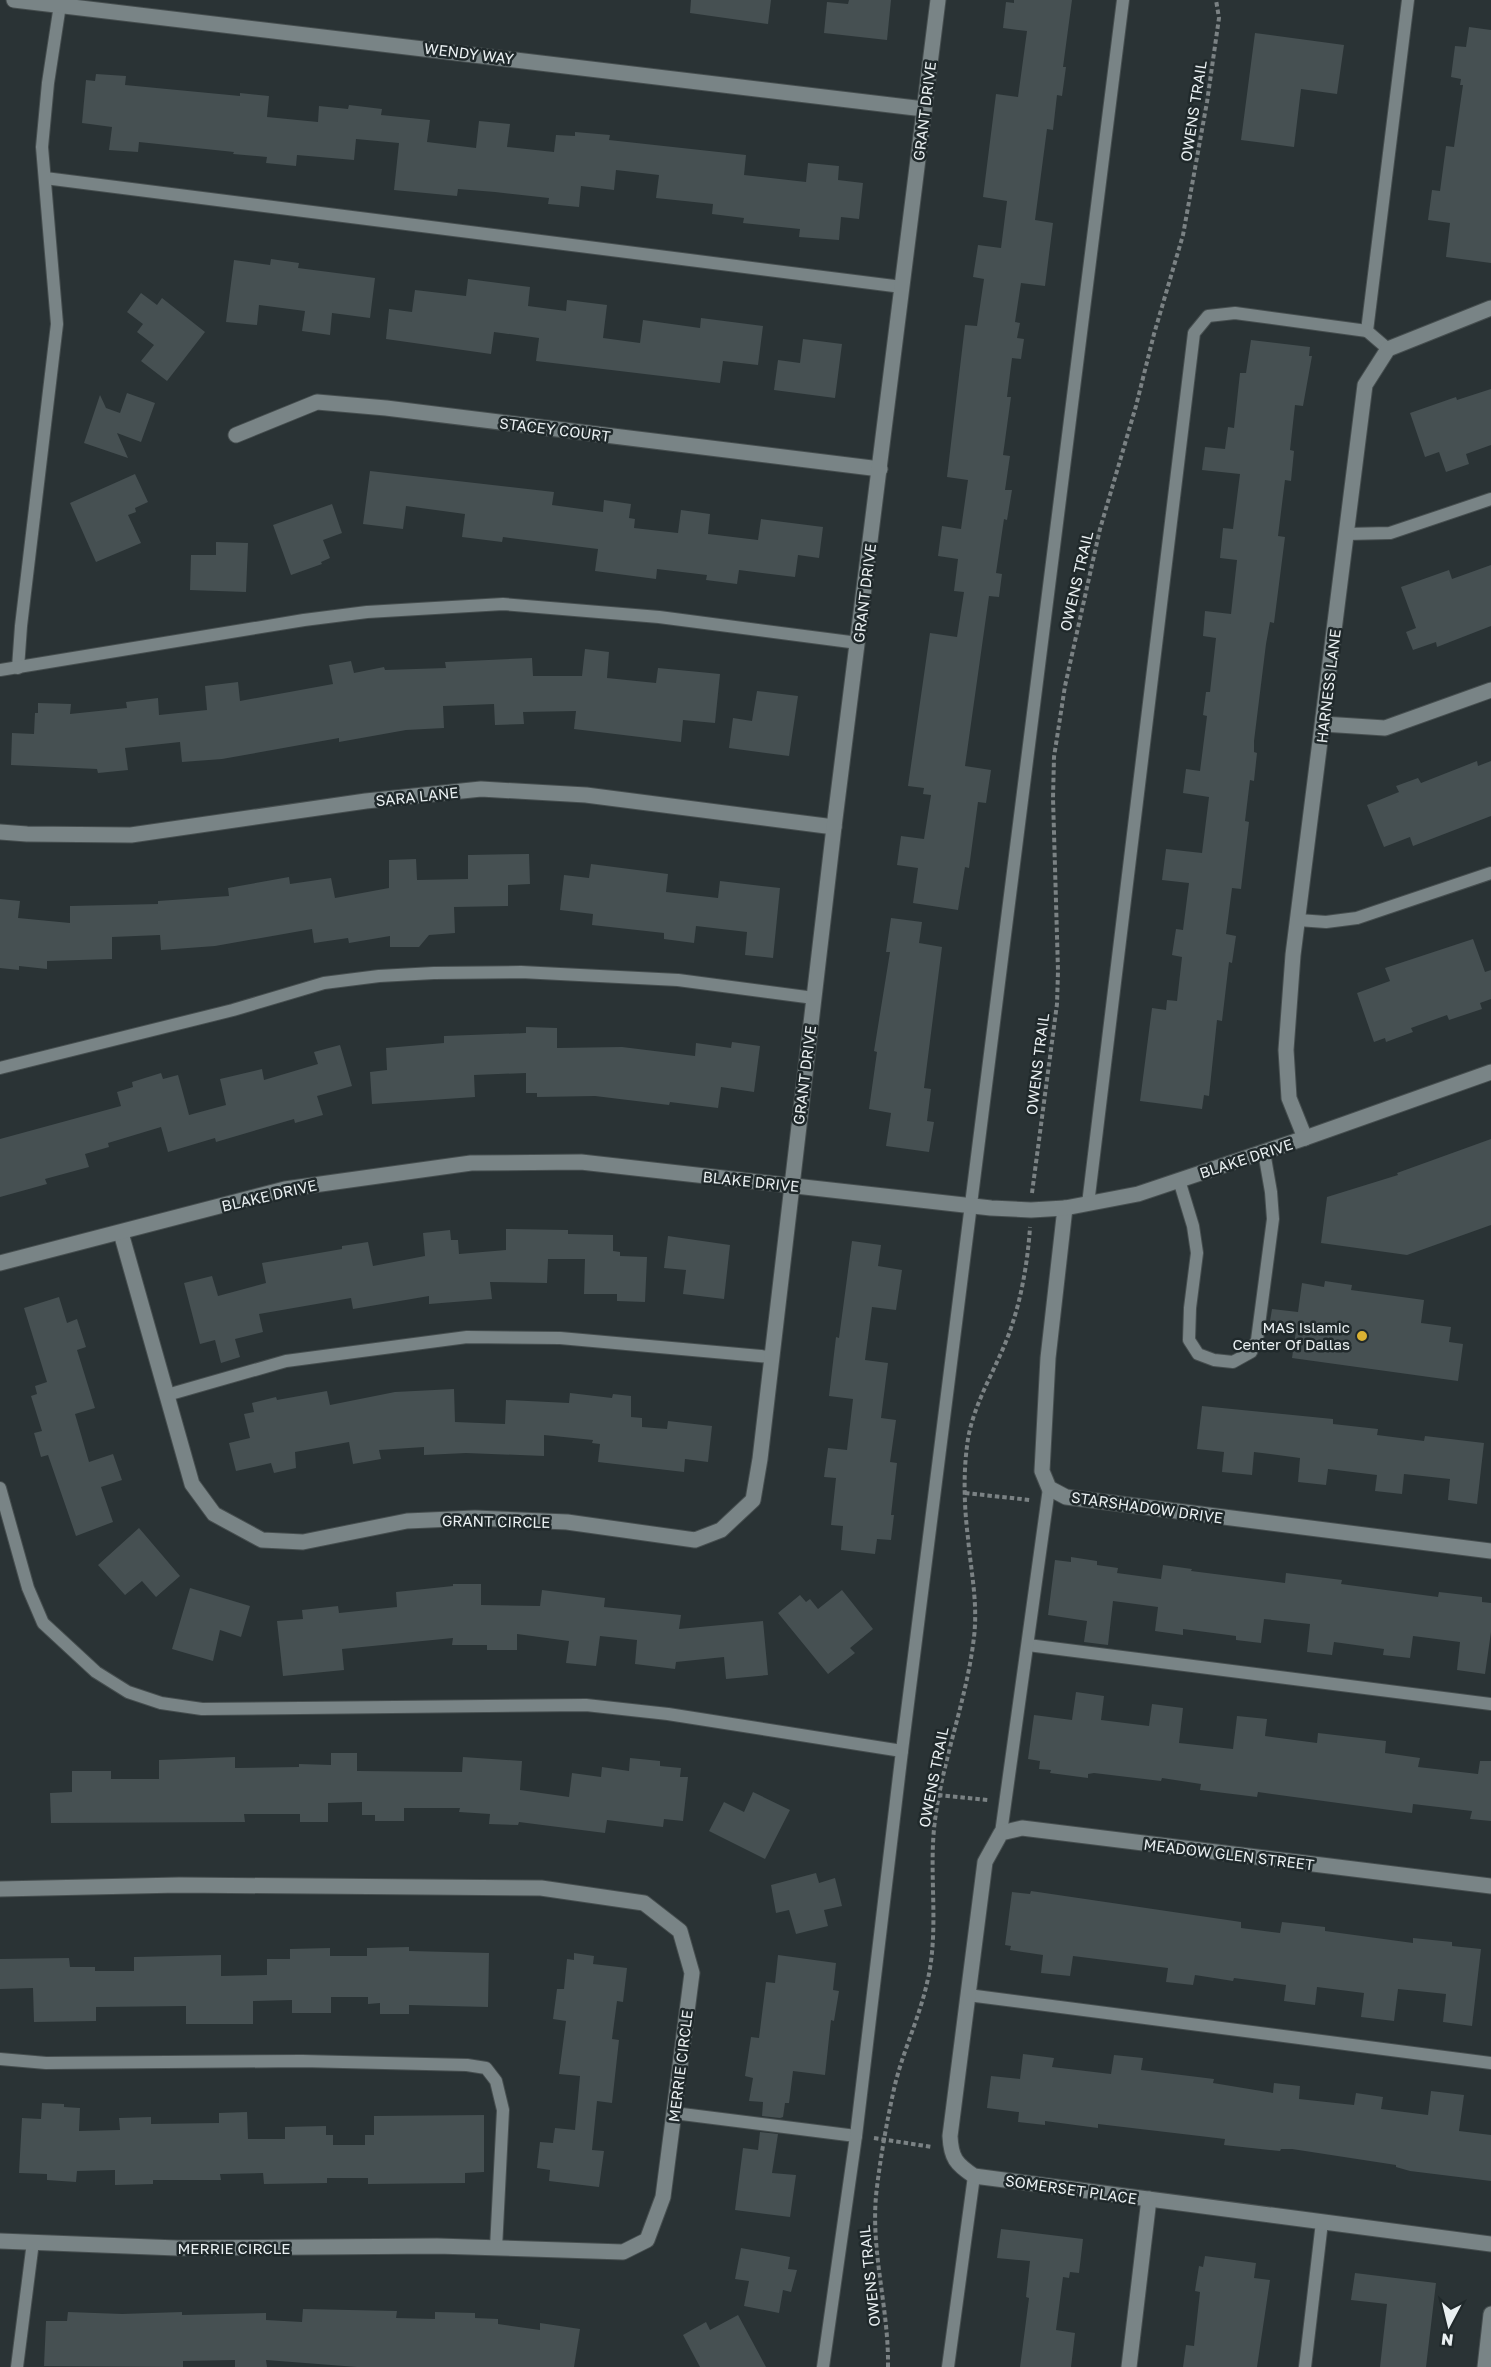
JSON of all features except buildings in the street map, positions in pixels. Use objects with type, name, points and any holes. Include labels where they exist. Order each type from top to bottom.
[{"type":"street","name":"WENDY WAY","points":[[14,0],[924,109]]},
{"type":"street","name":"GRANT DRIVE","points":[[791,1186],[938,0]]},
{"type":"street","points":[[1388,349],[1491,308]]},
{"type":"street","name":"HARNESS LANE","points":[[1305,1138],[1289,1098],[1286,1050],[1298,920],[1365,385],[1388,349]]},
{"type":"street","name":"STACEY COURT","points":[[236,435],[317,402],[386,408],[880,469]]},
{"type":"street","points":[[1323,723],[1385,728],[1491,690]]},
{"type":"street","name":"SARA LANE","points":[[0,831],[27,834],[131,835],[366,801],[481,789],[586,795],[834,827]]},
{"type":"street","name":"BLAKE DRIVE","points":[[0,1263],[285,1189],[471,1162],[581,1162],[972,1206],[1031,1210],[1065,1208],[1138,1194],[1491,1072]]},
{"type":"street","name":"GRANT CIRCLE","points":[[121,1233],[192,1484],[214,1514],[262,1540],[303,1542],[407,1521],[475,1518],[567,1522],[695,1540],[721,1530],[753,1500],[760,1459],[791,1186]]},
{"type":"street","points":[[1048,1494],[1042,1471],[1048,1358],[1065,1208]]},
{"type":"street","name":"STARSHADOW DRIVE","points":[[1048,1494],[1491,1551]]},
{"type":"street","name":"MEADOW GLEN STREET","points":[[1001,1833],[1022,1828],[1491,1886]]},
{"type":"street","points":[[974,2176],[958,2165],[951,2150],[950,2136],[985,1862],[1001,1833]]},
{"type":"street","name":"MERRIE CIRCLE","points":[[0,1889],[179,1885],[540,1888],[644,1903],[680,1931],[692,1973],[663,2197],[647,2240],[623,2252],[425,2246],[177,2248],[0,2241]]},
{"type":"street","name":"SOMERSET PLACE","points":[[974,2176],[1491,2244]]},
{"type":"street","points":[[1129,2367],[1149,2199]]},
{"type":"street","points":[[1485,2367],[1491,2314]]},
{"type":"lane","points":[[823,2367],[856,2136],[902,1751],[1123,0]]},
{"type":"lane","points":[[1367,331],[1408,0]]},
{"type":"lane","points":[[18,668],[57,324],[42,147],[48,83],[60,5]]},
{"type":"lane","points":[[45,178],[902,287]]},
{"type":"lane","points":[[1088,1204],[1194,333],[1208,316],[1235,313],[1367,331],[1388,349]]},
{"type":"lane","points":[[1346,534],[1390,533],[1491,499]]},
{"type":"lane","points":[[0,670],[304,620],[367,612],[503,604],[659,617],[858,643]]},
{"type":"lane","points":[[1298,920],[1326,922],[1357,918],[1491,873]]},
{"type":"lane","points":[[0,1068],[233,1010],[324,983],[379,976],[434,973],[544,973],[678,980],[814,998]]},
{"type":"lane","points":[[1179,1180],[1193,1226],[1197,1253],[1190,1308],[1189,1340],[1198,1354],[1214,1360],[1233,1362],[1251,1352],[1257,1340],[1273,1219],[1264,1152]]},
{"type":"lane","points":[[167,1395],[286,1361],[467,1337],[560,1338],[771,1357]]},
{"type":"lane","points":[[0,1488],[28,1588],[43,1623],[96,1672],[128,1692],[161,1703],[202,1709],[586,1706],[668,1714],[902,1751]]},
{"type":"lane","points":[[1001,1833],[1048,1494]]},
{"type":"lane","points":[[1028,1645],[1491,1704]]},
{"type":"lane","points":[[968,1995],[1491,2063]]},
{"type":"lane","points":[[0,2059],[46,2063],[302,2061],[467,2065],[486,2068],[496,2080],[502,2110],[496,2248]]},
{"type":"lane","points":[[674,2113],[856,2136]]},
{"type":"lane","points":[[948,2367],[974,2176]]},
{"type":"lane","points":[[1305,2367],[1322,2222]]},
{"type":"lane","points":[[17,2367],[33,2242]]},
{"type":"path","name":"OWENS TRAIL","points":[[1034,1179],[1057,1004],[1054,757],[1065,686],[1100,529],[1183,235],[1207,102],[1219,18],[1216,0]]},
{"type":"path","name":"OWENS TRAIL","points":[[888,2367],[886,2328],[875,2249],[874,2223],[877,2187],[894,2088],[928,1981],[932,1954],[932,1844],[938,1795],[966,1682],[974,1637],[976,1598],[965,1493],[968,1439],[973,1421],[1012,1325],[1030,1233]]},
{"type":"path","points":[[965,1493],[1048,1494]]},
{"type":"path","points":[[938,1795],[1005,1802]]},
{"type":"path","points":[[856,2136],[951,2150]]},
{"type":"place","name":"MAS Islamic Center Of Dallas","points":[[1362,1336]]}]
